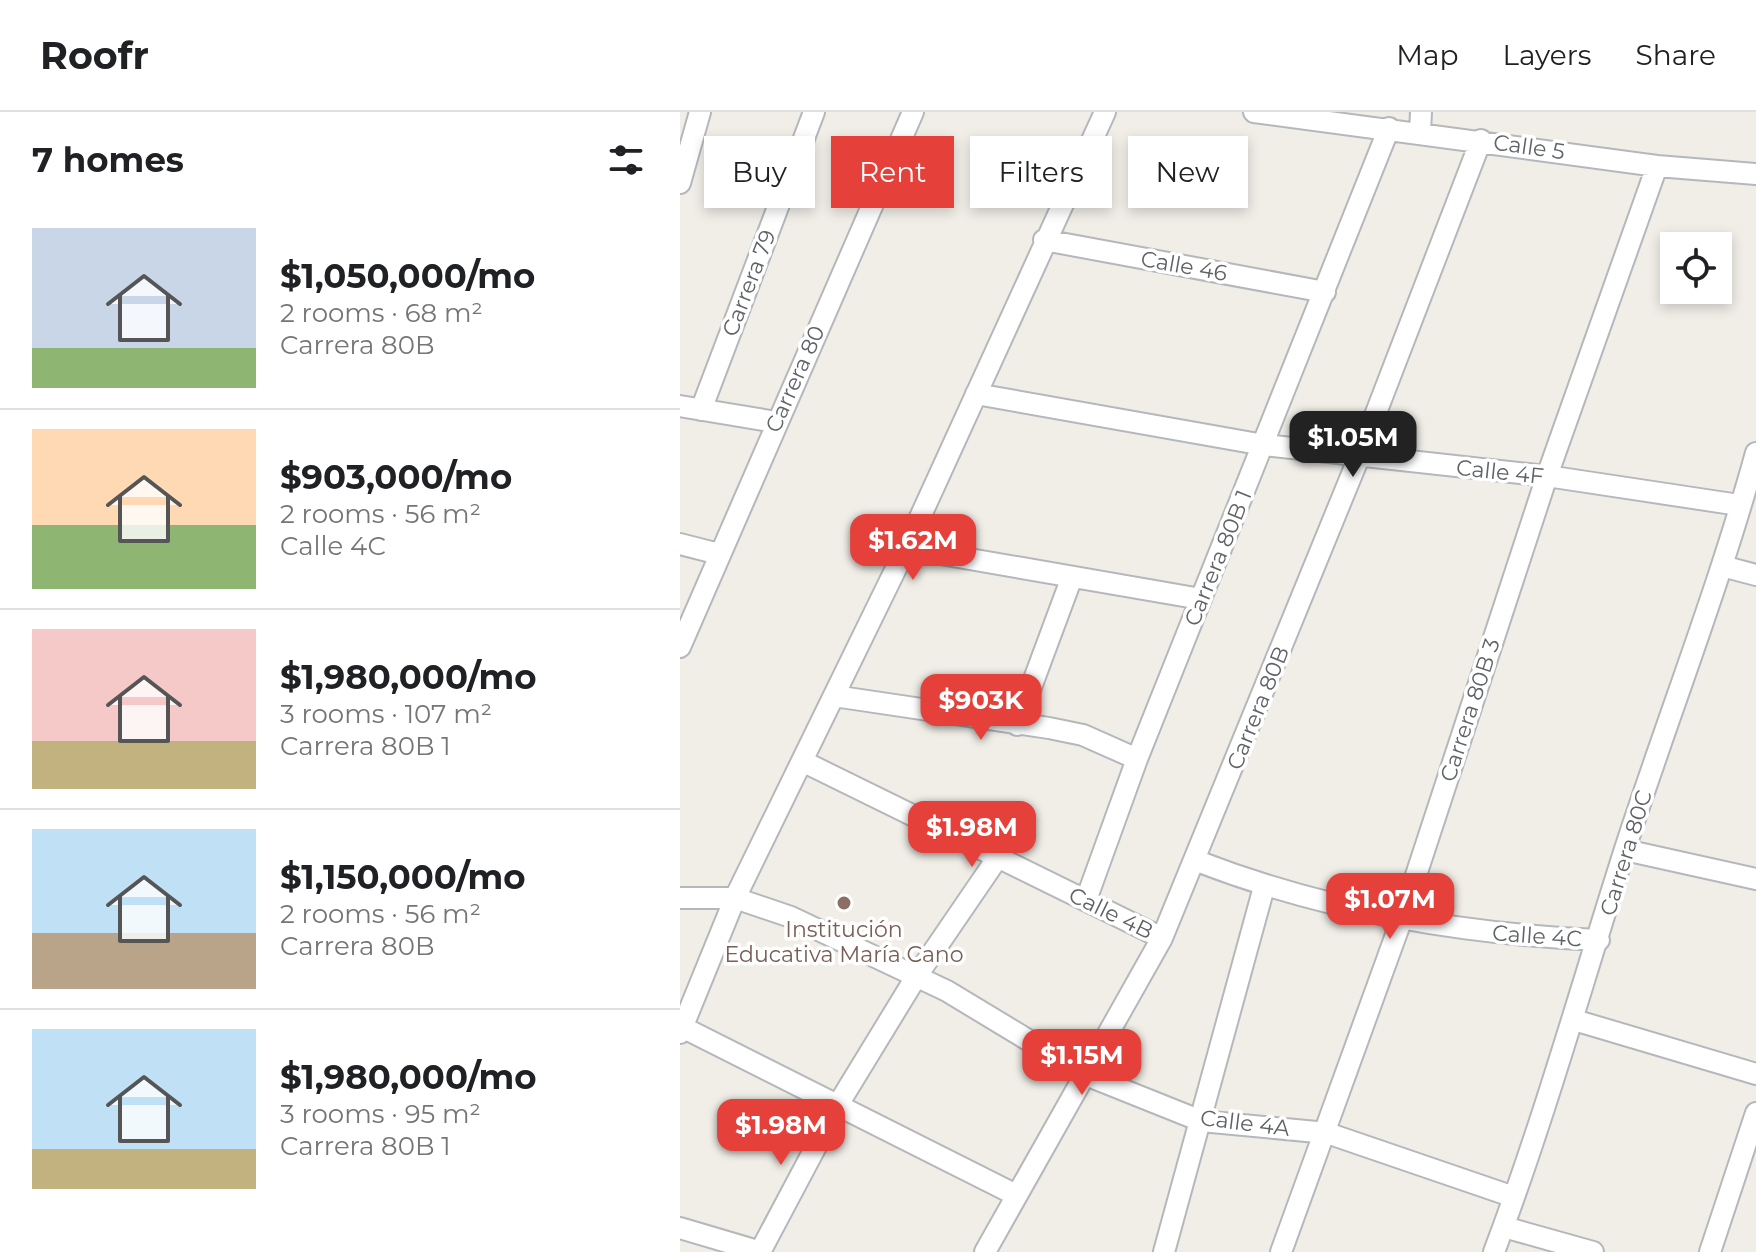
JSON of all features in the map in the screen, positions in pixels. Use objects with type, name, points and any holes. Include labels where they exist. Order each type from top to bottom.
[{"type":"street","points":[[680,183],[700,112]]},
{"type":"street","name":"Carrera 79","points":[[701,410],[814,112]]},
{"type":"street","name":"Carrera 80","points":[[680,647],[913,112]]},
{"type":"street","points":[[1016,1195],[839,1103],[681,1030],[735,898],[906,548],[1105,112]]},
{"type":"street","name":"Calle 5","points":[[1255,112],[1389,128],[1421,122],[1481,140],[1657,166],[1756,174]]},
{"type":"street","name":"Carrera 80B 1","points":[[1086,900],[1137,759],[1389,128]]},
{"type":"street","name":"Carrera 80B","points":[[985,1252],[1162,938],[1197,861],[1359,457],[1481,140]]},
{"type":"street","name":"Carrera 80B 3","points":[[1281,1252],[1327,1133],[1401,921],[1547,476],[1657,166]]},
{"type":"street","name":"Calle 46","points":[[1044,240],[1325,292]]},
{"type":"street","name":"Calle 4F","points":[[976,394],[1264,445],[1547,476],[1739,505]]},
{"type":"street","points":[[680,406],[776,422]]},
{"type":"street","name":"Carrera 80C","points":[[1494,1252],[1574,1020],[1625,850],[1722,566],[1756,453]]},
{"type":"street","points":[[680,544],[719,554]]},
{"type":"street","points":[[906,548],[1201,599]]},
{"type":"street","points":[[1722,566],[1756,575]]},
{"type":"street","points":[[1017,725],[1072,577]]},
{"type":"street","points":[[834,696],[1083,735],[1137,759]]},
{"type":"street","name":"Calle 4B","points":[[802,761],[1162,938]]},
{"type":"street","points":[[1625,850],[1756,879]]},
{"type":"street","points":[[680,1228],[760,1252],[839,1103],[916,977],[998,857]]},
{"type":"street","name":"Calle 4C","points":[[1197,861],[1264,887],[1401,921],[1512,936],[1599,940]]},
{"type":"street","points":[[1164,1252],[1264,887]]},
{"type":"street","name":"Calle 4A","points":[[680,898],[735,898],[791,917],[947,991],[1086,1075],[1201,1121],[1327,1133],[1514,1197]]},
{"type":"street","points":[[1574,1020],[1756,1074]]},
{"type":"street","points":[[1710,1252],[1756,1113]]},
{"type":"street","points":[[1504,1227],[1593,1252]]},
{"type":"place","name":"Institución Educativa María Cano","points":[[844,903]]}]
